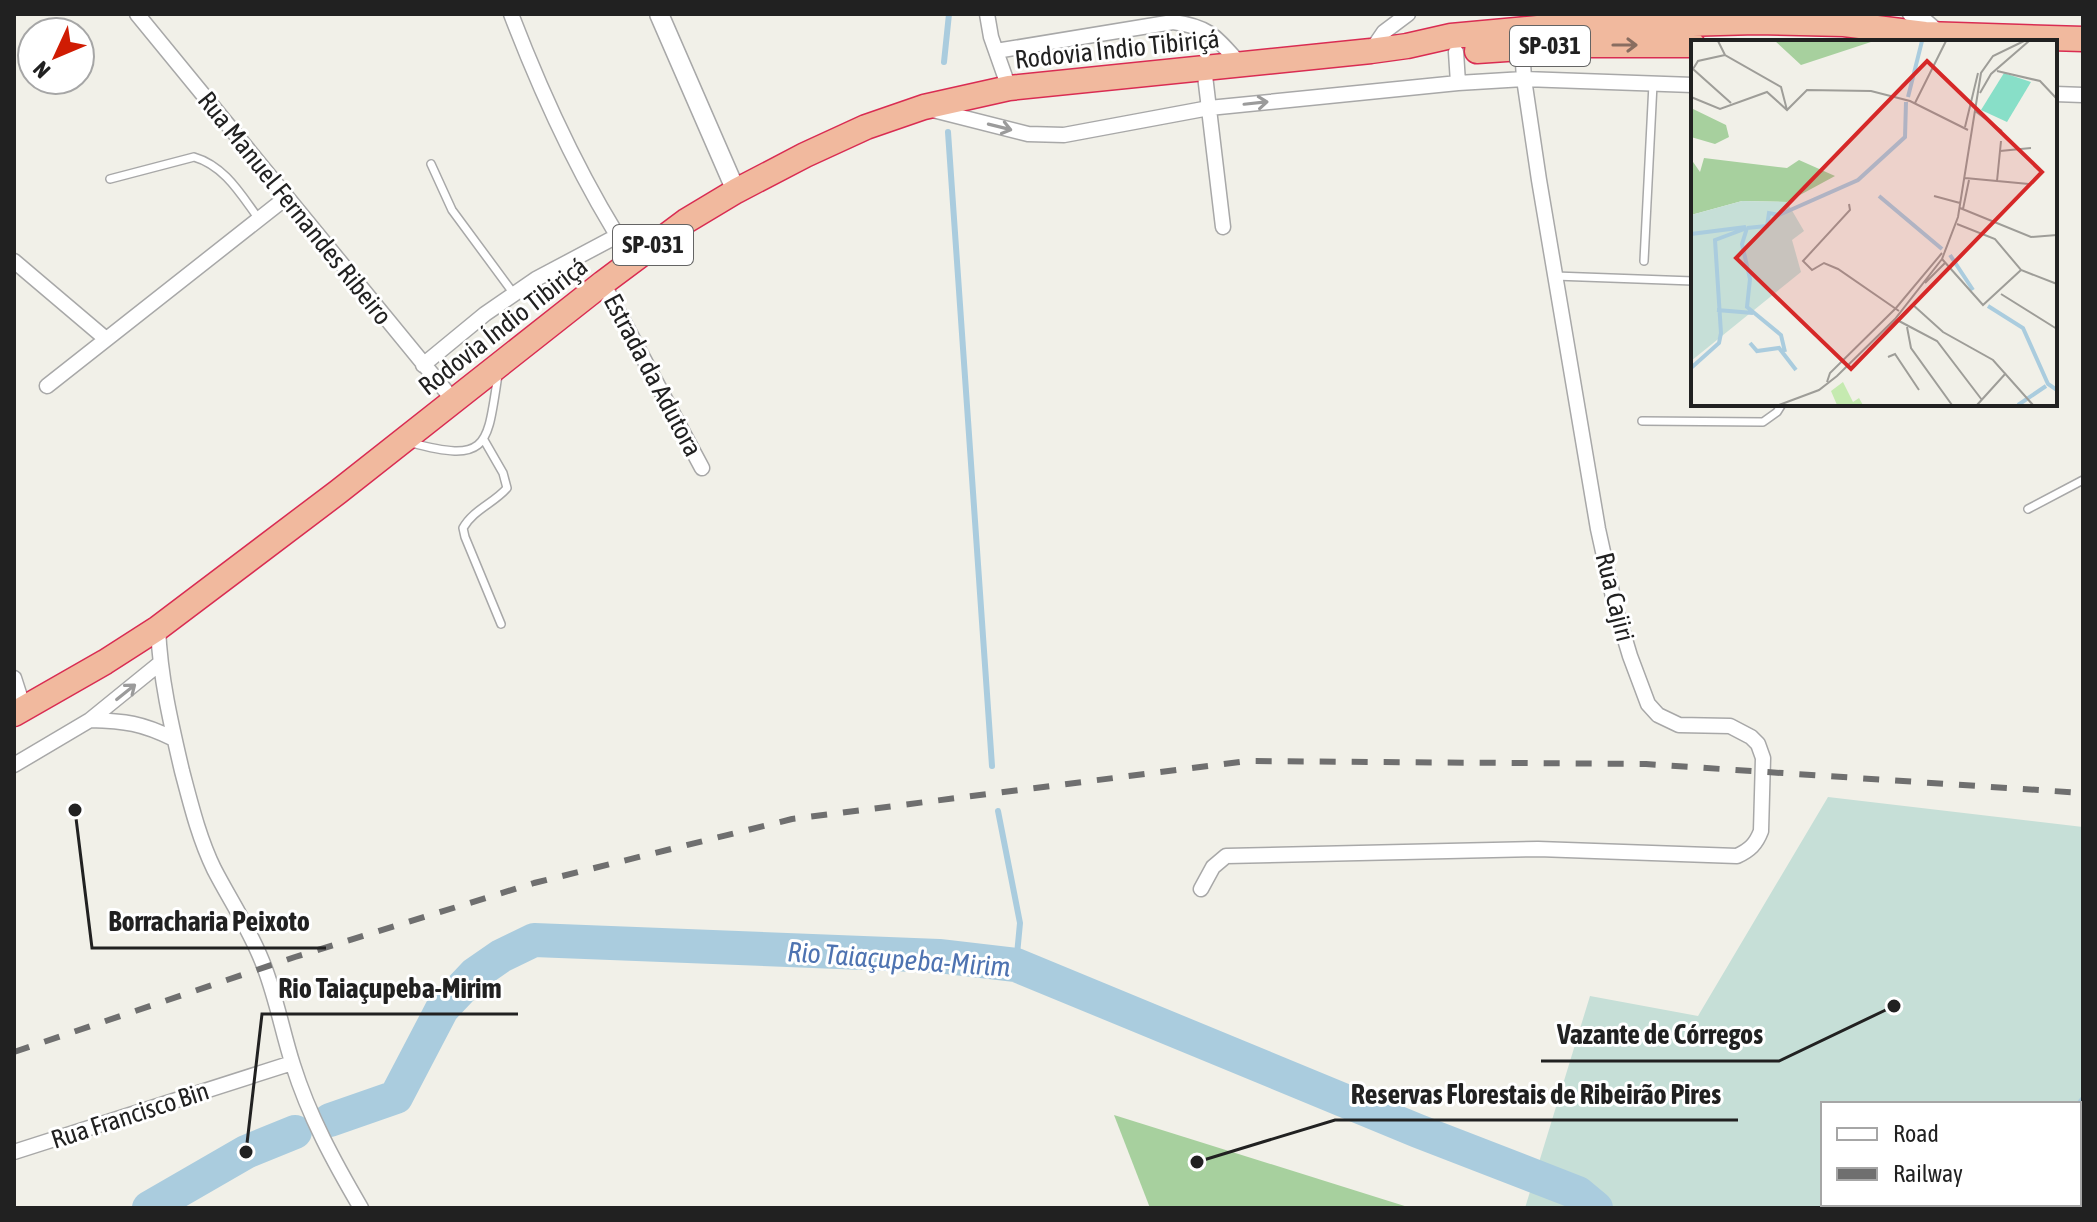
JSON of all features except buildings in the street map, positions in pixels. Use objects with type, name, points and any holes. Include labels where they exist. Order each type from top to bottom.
[{"type":"highway","name":"Rodovia Índio Tibiriçá","points":[[19,711],[158,628],[686,221],[736,191],[866,127],[924,107],[1009,88],[1371,51],[1451,36],[1587,25],[1756,22],[1844,24],[1948,37]]},
{"type":"highway","name":"Rodovia Índio Tibiriçá","points":[[1909,40],[1948,37],[2083,39]]},
{"type":"highway","name":"Rodovia Índio Tibiriçá","points":[[1407,46],[1456,52],[1569,45],[1691,45]]},
{"type":"street","name":"Rua Manuel Fernandes Ribeiro","points":[[137,14],[454,401]]},
{"type":"street","points":[[511,14],[535,78],[572,156],[633,260]]},
{"type":"street","points":[[659,14],[736,191]]},
{"type":"street","points":[[987,14],[991,37],[1009,88]]},
{"type":"street","points":[[1371,51],[1384,32],[1408,14]]},
{"type":"street","points":[[1910,14],[1948,37]]},
{"type":"street","points":[[996,51],[1173,22],[1194,25],[1214,35],[1240,64]]},
{"type":"street","name":"Rua Cajiri","points":[[1201,889],[1213,867],[1226,856],[1538,849],[1737,856],[1749,850],[1761,831],[1763,758],[1758,744],[1730,726],[1679,725],[1658,715],[1640,688],[1615,606],[1598,529],[1555,276],[1524,79],[1522,47]]},
{"type":"street","points":[[1456,52],[1458,83]]},
{"type":"street","points":[[1204,67],[1223,227]]},
{"type":"street","points":[[924,107],[1028,134],[1064,135],[1209,108],[1458,83],[1524,79],[1691,85]]},
{"type":"street","points":[[2057,94],[2083,95]]},
{"type":"street","points":[[47,386],[287,197]]},
{"type":"street","points":[[423,365],[485,314],[536,279],[617,236]]},
{"type":"street","points":[[14,261],[106,339]]},
{"type":"street","name":"Estrada da Adutora","points":[[603,283],[702,468]]},
{"type":"street","points":[[158,628],[159,664],[194,819],[214,868],[248,929],[276,996],[292,1063],[305,1100],[332,1159],[361,1208]]},
{"type":"street","points":[[14,765],[90,720],[159,664]]},
{"type":"street","points":[[14,678],[19,711]]},
{"type":"street","points":[[90,720],[143,725],[174,739]]},
{"type":"street","name":"Rua Francisco Bin","points":[[14,1152],[292,1063]]},
{"type":"lane","points":[[1644,261],[1653,84]]},
{"type":"lane","points":[[110,179],[194,157],[220,169],[259,219]]},
{"type":"lane","points":[[431,164],[452,210],[514,294]]},
{"type":"lane","points":[[1555,276],[1691,281]]},
{"type":"lane","points":[[402,440],[452,452],[476,447],[484,440],[491,416],[499,365]]},
{"type":"lane","points":[[1642,421],[1763,422],[1781,406]]},
{"type":"lane","points":[[484,440],[503,473],[507,488],[463,528],[501,624]]},
{"type":"lane","points":[[2028,509],[2083,480]]},
{"type":"green space","points":[[1114,1115],[1411,1208],[1150,1208]]},
{"type":"shaded area","points":[[1828,797],[2083,827],[2083,1208],[1525,1208],[1590,996],[1698,1016]]},
{"type":"waterway","points":[[944,62],[949,14]]},
{"type":"waterway","points":[[948,132],[992,766]]},
{"type":"waterway","points":[[998,811],[1020,923],[1016,965]]},
{"type":"waterway","name":"Rio Taiaçupeba-Mirim","points":[[330,1120],[396,1097],[442,1009],[475,974],[501,956],[534,940],[939,956],[1016,965],[1418,1131],[1578,1193],[1596,1208]]},
{"type":"waterway","name":"Rio Taiaçupeba-Mirim","points":[[149,1208],[246,1152],[295,1132]]},
{"type":"railway","points":[[14,1052],[295,957],[534,883],[792,819],[1247,761],[1646,764],[2083,793]]},
{"type":"place","name":"Borracharia Peixoto","points":[[75,810]]},
{"type":"place","name":"Vazante de Córregos","points":[[1894,1006]]},
{"type":"place","name":"Rio Taiaçupeba-Mirim","points":[[246,1152]]},
{"type":"place","name":"Reservas Florestais de Ribeirão Pires","points":[[1197,1162]]}]
